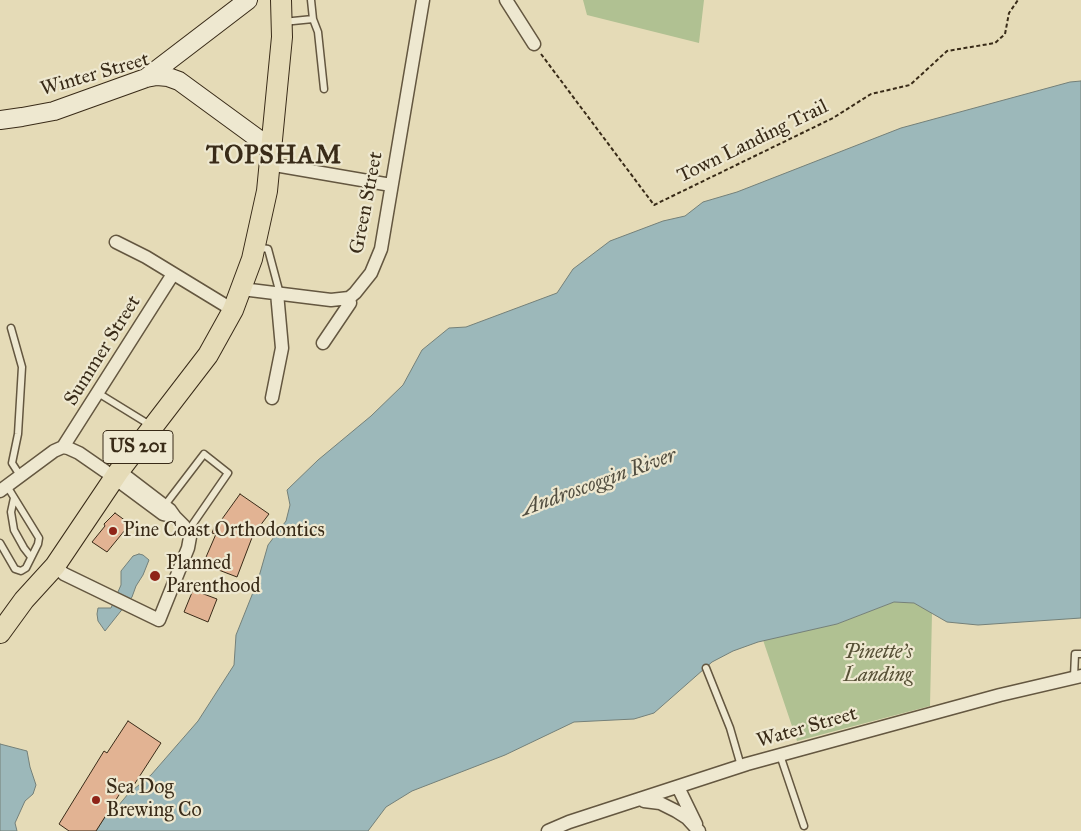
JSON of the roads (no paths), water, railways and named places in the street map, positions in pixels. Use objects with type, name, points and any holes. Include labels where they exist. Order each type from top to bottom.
[{"type":"main road","points":[[281,0],[282,30]]},
{"type":"main road","name":"US 201","points":[[0,633],[24,600],[54,566],[117,475],[208,355],[233,310],[242,289],[255,247],[267,191],[282,30]]},
{"type":"street","points":[[146,78],[248,0]]},
{"type":"street","name":"Green Street","points":[[323,343],[350,303],[349,298],[371,273],[381,249],[423,0]]},
{"type":"street","points":[[506,0],[534,44]]},
{"type":"street","name":"Winter Street","points":[[0,120],[54,110],[146,78],[168,77],[179,81],[257,138],[270,155]]},
{"type":"street","points":[[270,155],[391,185]]},
{"type":"street","points":[[116,242],[233,310]]},
{"type":"street","name":"Summer Street","points":[[4,488],[54,451],[63,447],[173,274]]},
{"type":"street","points":[[242,289],[331,300],[349,298]]},
{"type":"street","points":[[272,398],[282,348],[279,294]]},
{"type":"street","points":[[54,566],[64,574],[159,620],[190,541],[188,531],[165,505],[79,453],[63,447]]},
{"type":"street","points":[[117,475],[163,514],[175,517]]},
{"type":"street","name":"Water Street","points":[[548,831],[569,822],[741,766],[1077,676]]},
{"type":"street","points":[[678,787],[699,831]]},
{"type":"street","points":[[639,800],[660,803],[676,811],[687,818],[699,831]]},
{"type":"lane","points":[[310,0],[313,19],[318,32],[324,88]]},
{"type":"lane","points":[[282,30],[313,19]]},
{"type":"lane","points":[[255,247],[268,249],[279,294]]},
{"type":"lane","points":[[11,328],[22,367],[18,434],[12,463],[20,477]]},
{"type":"lane","points":[[98,393],[153,426]]},
{"type":"lane","points":[[165,505],[204,454],[228,473],[188,531]]},
{"type":"lane","points":[[0,543],[15,569],[20,571],[26,568],[39,538],[14,498],[4,488]]},
{"type":"lane","points":[[14,498],[11,512],[14,530],[31,557]]},
{"type":"lane","points":[[1077,676],[1078,654]]},
{"type":"lane","points":[[706,668],[730,728],[741,766]]},
{"type":"lane","points":[[780,755],[804,826]]},
{"type":"water","name":"Androscoggin River","points":[[1081,81],[1081,618],[978,625],[947,622],[914,603],[894,602],[837,624],[758,642],[733,651],[712,662],[654,713],[634,719],[574,722],[505,755],[412,791],[386,807],[368,831],[96,831],[106,815],[113,812],[128,794],[151,775],[198,721],[234,665],[236,635],[258,580],[268,545],[286,521],[290,505],[287,490],[318,460],[371,416],[403,385],[422,350],[449,328],[466,327],[557,293],[573,269],[610,241],[663,221],[685,216],[703,202],[737,192],[901,128],[1070,82]]},
{"type":"water","points":[[139,554],[149,560],[143,575],[132,597],[105,631],[98,621],[98,608],[111,608],[121,585],[121,571],[133,556]]},
{"type":"water","points":[[0,744],[27,751],[36,785],[33,794],[25,801],[15,823],[17,831],[0,831]]},
{"type":"place","name":"Pine Coast Orthodontics","points":[[113,531]]},
{"type":"place","name":"Planned Parenthood","points":[[155,576]]},
{"type":"place","name":"Sea Dog Brewing Co","points":[[96,800]]},
{"type":"district","name":"TOPSHAM","points":[[274,157]]},
{"type":"park label","name":"Pinette’s Landing","points":[[878,664]]}]
